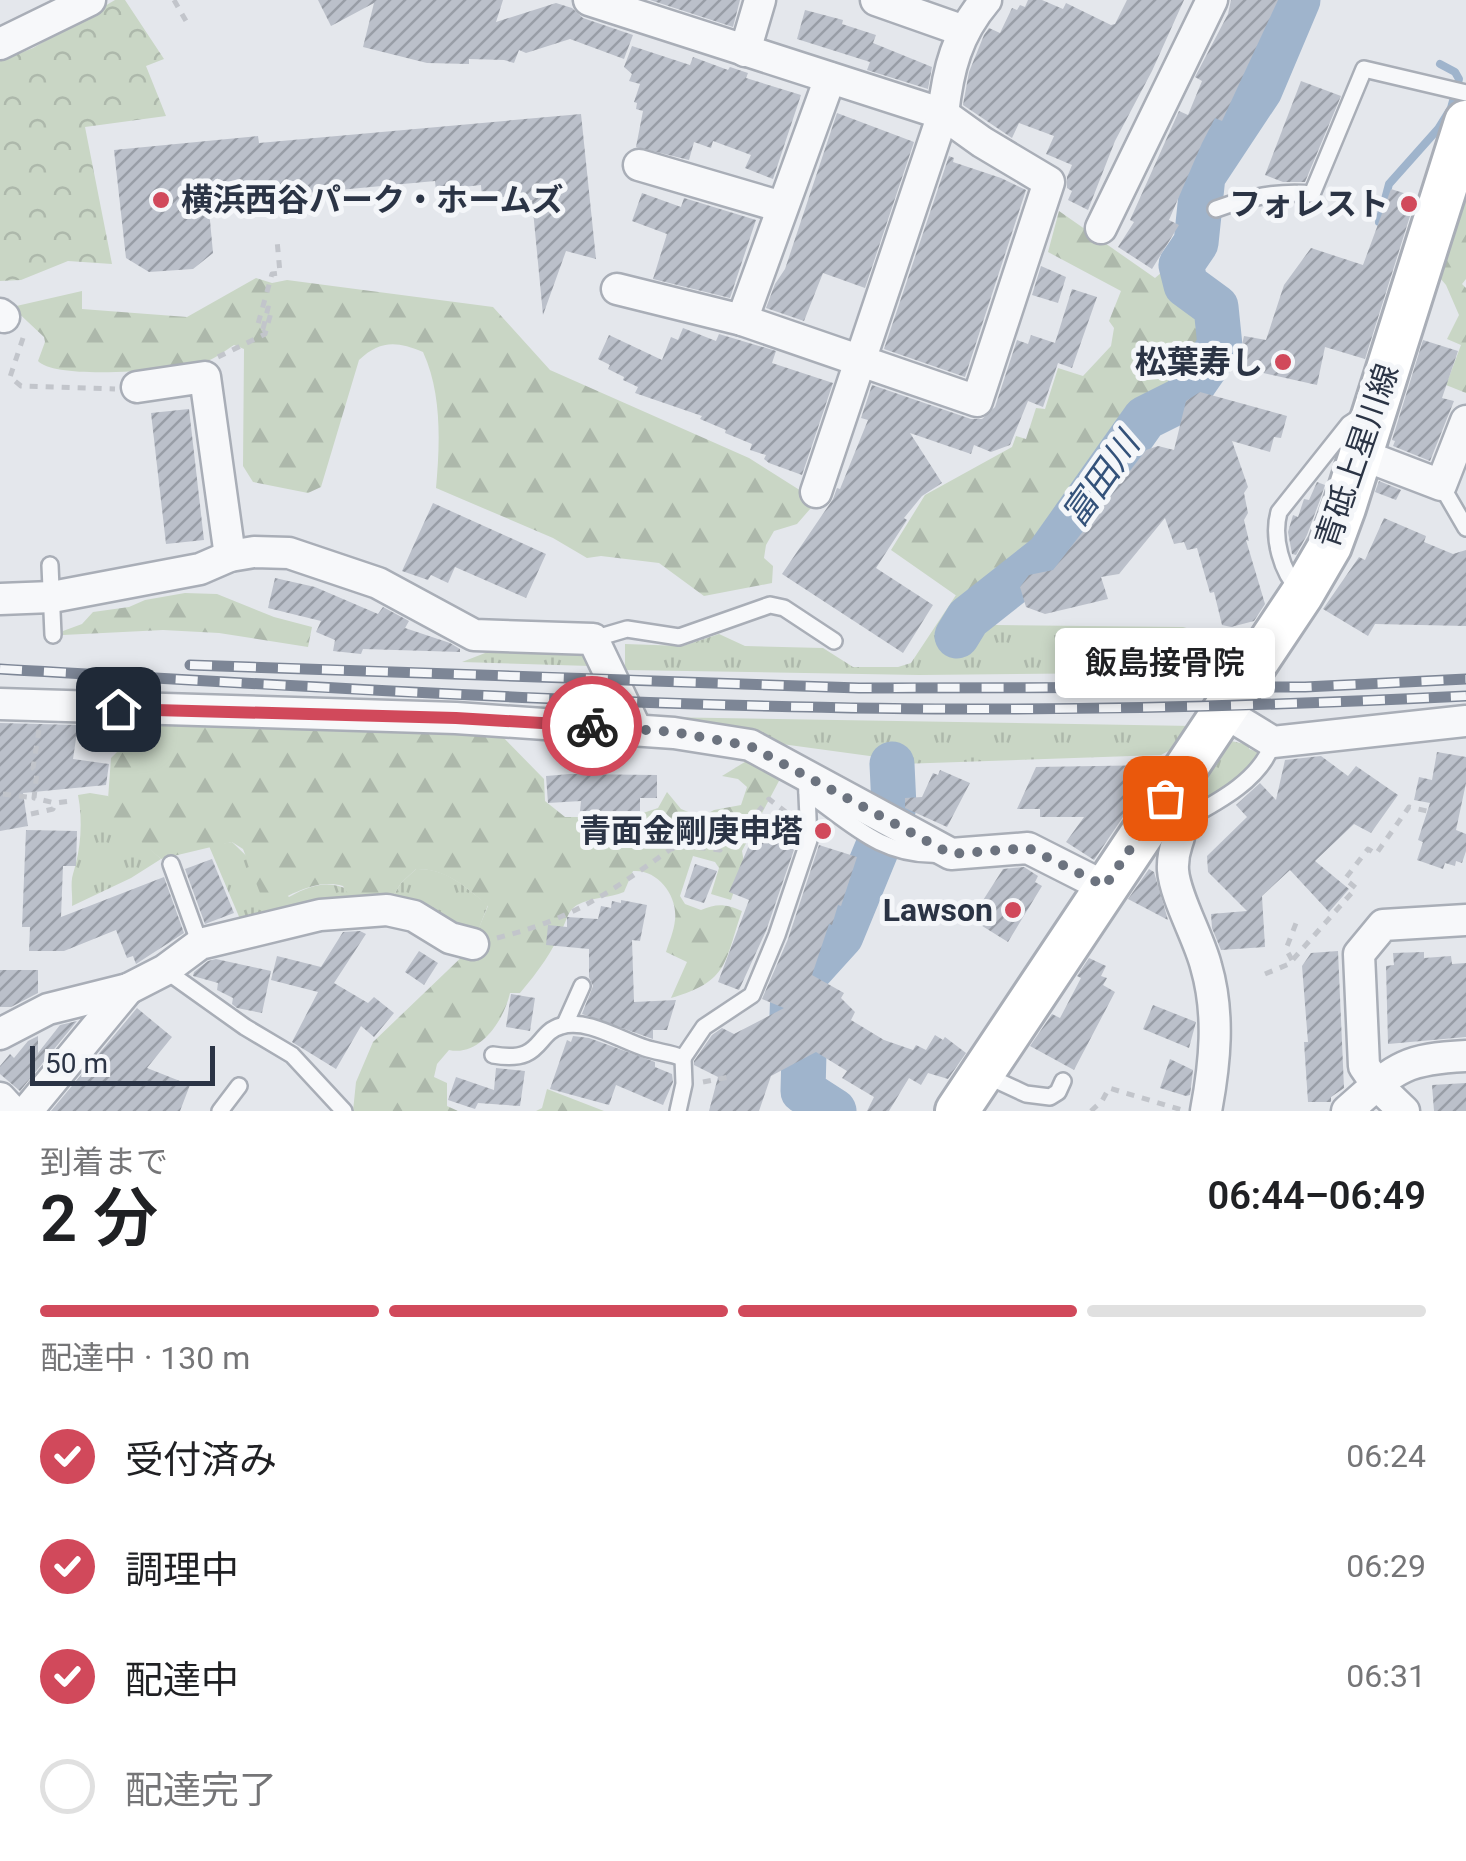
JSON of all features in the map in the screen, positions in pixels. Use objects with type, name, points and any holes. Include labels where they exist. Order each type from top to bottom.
[{"type":"main road","name":"青砥上星川線","points":[[958,1111],[1105,886],[1172,810],[1224,712],[1330,546],[1466,122]]},
{"type":"street","points":[[0,44],[90,0]]},
{"type":"street","points":[[744,50],[760,0]]},
{"type":"street","points":[[876,0],[964,31]]},
{"type":"street","points":[[816,492],[943,114],[952,58],[964,31],[986,0]]},
{"type":"street","points":[[1101,228],[1212,0]]},
{"type":"street","points":[[602,2],[943,114],[1049,182],[977,400],[742,320],[617,288]]},
{"type":"street","points":[[742,320],[830,78]]},
{"type":"street","points":[[639,166],[782,206]]},
{"type":"street","points":[[138,387],[205,377],[230,556]]},
{"type":"street","points":[[1360,454],[1441,485],[1466,421]]},
{"type":"street","points":[[0,599],[52,597],[200,568],[254,552],[288,553],[378,583],[474,635],[593,638],[636,729]]},
{"type":"street","points":[[0,704],[456,718],[636,729],[750,746],[896,838],[951,854],[1028,848],[1105,886]]},
{"type":"street","points":[[1224,712],[1273,742],[1466,721]]},
{"type":"street","points":[[1172,810],[1181,832],[1173,870],[1214,1001],[1214,1067],[1206,1111]]},
{"type":"street","points":[[0,1034],[48,1009],[128,989],[165,970],[200,944],[320,915],[387,910],[414,916],[450,938],[473,944]]},
{"type":"street","points":[[1404,1111],[1364,1066],[1359,954],[1383,925],[1466,920]]},
{"type":"street","points":[[27,1111],[128,989]]},
{"type":"street","points":[[1347,1111],[1394,1070],[1422,1058],[1466,1056]]},
{"type":"street","points":[[0,1098],[12,1111]]},
{"type":"lane","points":[[1216,209],[1252,196],[1312,194],[1364,69],[1466,93]]},
{"type":"lane","points":[[1302,594],[1290,581],[1274,530],[1278,512],[1349,424],[1374,407]]},
{"type":"lane","points":[[1441,485],[1466,528]]},
{"type":"lane","points":[[50,565],[53,634]]},
{"type":"lane","points":[[593,638],[628,629],[679,637],[770,605],[784,608],[834,640]]},
{"type":"lane","points":[[1172,810],[1221,800],[1267,760],[1273,742]]},
{"type":"lane","points":[[678,1111],[684,1082],[683,1058],[704,1027],[752,994],[777,935],[809,840],[806,782]]},
{"type":"lane","points":[[172,864],[200,944]]},
{"type":"lane","points":[[165,970],[292,1055],[344,1111]]},
{"type":"lane","points":[[565,1024],[582,986]]},
{"type":"lane","points":[[493,1055],[505,1057],[536,1050],[554,1028],[565,1024],[584,1026],[683,1058]]},
{"type":"lane","points":[[982,1074],[1026,1094],[1050,1097],[1058,1092],[1063,1081]]},
{"type":"lane","points":[[220,1111],[240,1086]]},
{"type":"path","points":[[174,0],[186,21]]},
{"type":"path","points":[[220,368],[217,358],[264,334],[272,309],[268,308],[263,329],[258,324],[272,274],[280,273],[277,240]]},
{"type":"path","points":[[2,316],[23,337],[10,377],[21,386],[70,390],[138,387]]},
{"type":"path","points":[[34,798],[38,772],[33,768],[43,707]]},
{"type":"path","points":[[2,794],[70,801]]},
{"type":"path","points":[[473,944],[542,927],[584,909],[671,849],[685,846],[720,850],[736,828],[741,830],[769,800],[809,830]]},
{"type":"path","points":[[31,814],[53,808],[55,802]]},
{"type":"path","points":[[1266,974],[1292,960],[1356,888],[1345,880],[1368,849],[1376,854],[1409,807],[1426,811]]},
{"type":"path","points":[[1292,960],[1286,949],[1298,918]]},
{"type":"path","points":[[684,1082],[729,1077]]},
{"type":"path","points":[[1090,1111],[1109,1088],[1187,1111]]},
{"type":"green space","points":[[115,0],[125,0],[164,59],[146,66],[166,116],[85,127],[112,264],[68,261],[21,280],[0,281],[0,61],[33,48]]},
{"type":"green space","points":[[1466,169],[1466,279],[1462,284],[1466,288],[1466,393],[1446,385],[1461,345],[1447,339],[1459,315],[1446,285],[1428,264]]},
{"type":"green space","points":[[1059,211],[1155,278],[1174,262],[1179,283],[1210,312],[1213,342],[1180,395],[1143,415],[1042,554],[1007,574],[981,596],[964,601],[891,550],[925,495],[1012,447],[1016,436],[1026,439],[1036,408],[1045,409],[1058,368],[1083,376],[1111,346],[1114,328],[1109,321],[1121,291],[1048,252]]},
{"type":"green space","points":[[256,278],[272,283],[287,280],[493,307],[550,370],[749,458],[817,501],[797,524],[774,531],[766,545],[764,558],[773,566],[772,583],[704,596],[659,563],[587,558],[553,538],[436,488],[437,401],[423,352],[389,344],[359,360],[321,487],[308,493],[253,482],[243,466],[244,349],[234,345],[207,361],[172,368],[68,371],[38,361],[44,337],[12,307],[82,291],[82,309],[187,317]]},
{"type":"green space","points":[[185,593],[217,594],[274,617],[312,627],[308,647],[219,633],[163,630],[63,635],[63,631],[82,624],[93,612]]},
{"type":"green space","points":[[956,595],[964,601],[961,611],[995,625],[1183,627],[1213,641],[1224,672],[919,675],[625,670],[625,644],[683,646],[719,634],[745,646],[823,648],[853,667],[898,667],[911,663]]},
{"type":"green space","points":[[498,648],[573,650],[590,666],[462,662]]},
{"type":"green space","points":[[657,717],[1193,726],[1181,744],[1161,755],[901,764],[877,757],[767,742]]},
{"type":"green space","points":[[124,719],[496,730],[544,779],[545,801],[565,817],[631,817],[658,808],[667,792],[681,809],[701,817],[741,805],[747,787],[738,779],[722,776],[748,760],[780,779],[742,851],[744,862],[731,900],[711,894],[719,868],[715,862],[693,856],[680,896],[685,904],[701,910],[722,905],[742,911],[727,956],[715,976],[671,998],[687,962],[666,952],[674,924],[673,902],[658,879],[633,871],[624,892],[588,900],[572,909],[545,961],[520,993],[510,993],[489,1034],[471,1048],[449,1050],[437,1064],[434,1077],[447,1083],[447,1106],[458,1111],[353,1111],[356,1082],[373,1042],[470,949],[488,906],[447,876],[416,869],[390,901],[374,901],[348,894],[343,886],[323,884],[265,906],[243,849],[232,842],[161,859],[113,818],[108,799],[111,758],[117,752]]},
{"type":"green space","points":[[1231,741],[1249,745],[1249,749],[1263,754],[1231,786],[1204,801],[1195,795]]},
{"type":"green space","points":[[78,795],[108,796],[136,836],[161,859],[72,906],[72,878],[80,835]]},
{"type":"green space","points":[[232,842],[289,897],[313,886],[332,885],[374,901],[243,926],[209,846]]},
{"type":"green space","points":[[416,869],[446,875],[488,905],[476,936],[390,901]]},
{"type":"green space","points":[[547,1089],[604,1111],[536,1111],[542,1108]]},
{"type":"building","points":[[318,0],[503,0],[496,22],[556,3],[572,8],[583,18],[633,35],[624,59],[570,39],[526,53],[519,50],[514,63],[469,59],[469,64],[427,63],[363,47],[374,3],[331,26]]},
{"type":"building","points":[[650,0],[740,0],[733,27]]},
{"type":"building","points":[[1028,0],[1042,0],[1063,9],[1066,3],[1111,25],[1127,0],[1184,0],[1115,141],[1088,210],[1068,200],[1072,191],[1067,188],[1067,177],[1072,165],[1046,154],[1054,136],[1019,123],[1012,138],[963,105],[969,72],[984,35],[989,28],[1000,33],[1012,8],[1025,7]]},
{"type":"building","points":[[1231,0],[1278,0],[1222,121],[1215,118],[1202,143],[1169,220],[1179,225],[1152,269],[1118,247],[1134,222],[1130,220],[1179,111],[1188,115],[1202,81],[1195,77],[1228,14]]},
{"type":"building","points":[[805,10],[843,20],[842,24],[876,35],[873,43],[932,67],[928,89],[867,70],[870,62],[797,39]]},
{"type":"building","points":[[632,46],[690,65],[693,57],[728,70],[730,67],[748,73],[746,78],[801,95],[773,179],[745,168],[751,155],[713,141],[711,148],[694,142],[689,160],[636,147],[643,111],[636,109],[634,102],[640,84],[629,81],[632,74],[624,67]]},
{"type":"building","points":[[1301,81],[1341,96],[1305,182],[1283,182],[1265,175]]},
{"type":"building","points":[[837,113],[914,142],[865,288],[823,273],[804,321],[766,308],[785,269]]},
{"type":"building","name":"横浜西谷パーク・ホームズ","points":[[581,114],[596,259],[566,251],[543,315],[532,200],[522,201],[521,196],[482,198],[481,185],[436,190],[435,181],[208,199],[213,253],[193,269],[149,272],[126,258],[114,150],[258,136],[259,143]]},
{"type":"building","points":[[949,156],[954,158],[953,162],[1026,190],[965,377],[884,349]]},
{"type":"building","points":[[1391,189],[1416,197],[1365,359],[1325,347],[1317,385],[1237,367],[1244,336],[1266,340],[1284,285],[1311,248],[1363,265]]},
{"type":"building","points":[[642,193],[681,207],[684,198],[756,220],[730,298],[653,279],[667,234],[632,221]]},
{"type":"building","points":[[1041,266],[1066,277],[1058,303],[1032,295]]},
{"type":"building","points":[[1072,289],[1097,297],[1072,368],[1058,363],[1043,407],[1028,401],[1010,445],[991,452],[974,445],[971,454],[910,433],[942,483],[922,496],[904,518],[907,520],[876,568],[933,605],[903,653],[782,574],[837,488],[840,489],[868,420],[861,418],[872,385],[971,419],[982,419],[995,407],[1017,340],[1028,344],[1031,335],[1055,343]]},
{"type":"building","points":[[683,328],[716,341],[719,334],[776,351],[772,363],[833,383],[802,475],[769,463],[764,459],[766,455],[750,450],[752,444],[700,419],[702,416],[635,393],[638,387],[598,359],[609,335],[662,360],[671,337],[678,340]]},
{"type":"building","points":[[1423,340],[1458,351],[1442,398],[1454,401],[1430,461],[1393,446],[1392,440]]},
{"type":"building","points":[[1200,392],[1287,416],[1281,438],[1274,437],[1270,452],[1232,441],[1248,487],[1244,493],[1249,541],[1246,540],[1265,604],[1254,621],[1231,627],[1222,625],[1197,548],[1187,550],[1184,542],[1174,544],[1165,518],[1119,574],[1101,577],[1108,599],[1045,614],[1026,607],[1020,587],[1029,575],[1053,570],[1146,450],[1158,446],[1174,450],[1186,401]]},
{"type":"building","points":[[189,409],[204,540],[166,544],[151,413]]},
{"type":"building","points":[[1379,481],[1401,490],[1396,500],[1375,492]]},
{"type":"building","points":[[1317,482],[1325,485],[1320,500],[1307,535],[1296,555],[1292,554],[1288,532],[1293,515],[1298,517],[1304,499],[1309,500]]},
{"type":"building","points":[[433,503],[546,554],[526,598],[455,567],[448,583],[431,575],[428,580],[402,571]]},
{"type":"building","points":[[1384,518],[1426,536],[1424,542],[1453,554],[1466,550],[1466,626],[1375,624],[1368,636],[1323,609],[1359,557],[1365,560]]},
{"type":"building","points":[[275,578],[315,587],[378,614],[383,607],[409,621],[405,628],[450,643],[460,652],[333,651],[335,640],[316,632],[321,621],[268,608]]},
{"type":"building","points":[[0,723],[78,725],[73,759],[109,764],[106,785],[23,793],[28,826],[0,831]]},
{"type":"building","points":[[1437,752],[1466,757],[1466,783],[1456,830],[1466,834],[1466,851],[1462,863],[1445,863],[1443,869],[1417,860],[1423,842],[1418,840],[1430,803],[1414,800],[1419,777],[1432,780]]},
{"type":"building","points":[[1321,756],[1348,776],[1356,766],[1398,795],[1371,833],[1354,824],[1315,861],[1349,889],[1329,912],[1290,870],[1262,896],[1265,947],[1221,950],[1211,914],[1247,911],[1208,872],[1207,856],[1247,817],[1236,805],[1260,783],[1276,800],[1285,760]]},
{"type":"building","points":[[1158,765],[1094,860],[1066,842],[1084,817],[1040,817],[1040,809],[1017,809],[1036,767]]},
{"type":"building","points":[[940,770],[970,783],[947,827],[905,808],[905,798],[922,797],[933,773],[938,775]]},
{"type":"building","points":[[657,775],[657,798],[640,798],[640,811],[580,811],[581,801],[548,803],[546,776]]},
{"type":"building","points":[[762,815],[797,830],[798,838],[766,931],[739,990],[718,982],[749,900],[729,892]]},
{"type":"building","points":[[26,830],[77,831],[76,866],[63,866],[61,917],[164,877],[184,933],[136,964],[133,956],[127,958],[116,930],[64,951],[29,951],[30,927],[22,927]]},
{"type":"building","points":[[819,845],[857,857],[812,975],[844,993],[841,998],[855,1012],[851,1020],[884,1040],[913,1050],[916,1045],[926,1050],[935,1035],[943,1040],[945,1037],[966,1053],[948,1079],[928,1073],[921,1085],[909,1078],[889,1111],[867,1111],[874,1097],[842,1078],[847,1071],[816,1052],[771,1076],[759,1111],[709,1111],[718,1077],[694,1065],[694,1061],[712,1035],[722,1028],[734,1034],[784,1008],[762,999],[788,939]]},
{"type":"building","points":[[212,859],[234,913],[205,924],[185,869]]},
{"type":"building","points":[[695,864],[717,871],[704,903],[684,897]]},
{"type":"building","points":[[1024,867],[1038,876],[1035,882],[1042,886],[1008,942],[971,919],[1003,869]]},
{"type":"building","points":[[1149,869],[1154,872],[1168,920],[1128,899]]},
{"type":"building","points":[[612,901],[647,905],[640,941],[632,940],[634,1002],[676,1000],[667,1030],[653,1030],[653,1039],[582,1014],[593,986],[589,977],[589,949],[546,945],[548,925],[567,927],[567,917],[598,919],[601,906],[611,908]]},
{"type":"building","points":[[343,932],[366,934],[334,983],[368,1003],[374,997],[394,1013],[374,1037],[361,1026],[336,1069],[292,1042],[318,992],[271,980],[277,956],[321,967]]},
{"type":"building","points":[[419,951],[438,963],[424,985],[405,972]]},
{"type":"building","points":[[1338,951],[1344,1088],[1331,1097],[1331,1102],[1308,1102],[1302,966],[1311,953]]},
{"type":"building","points":[[1424,952],[1424,958],[1451,956],[1452,964],[1466,963],[1466,1037],[1388,1044],[1386,966],[1394,965],[1393,953]]},
{"type":"building","points":[[1089,958],[1106,966],[1101,976],[1107,978],[1103,985],[1115,992],[1074,1070],[1030,1046],[1052,1014],[1060,1018]]},
{"type":"building","points":[[216,959],[271,971],[262,1013],[237,1008],[232,1004],[233,998],[217,990],[218,983],[193,976],[208,961]]},
{"type":"building","points":[[0,970],[38,970],[38,993],[11,1007],[0,1007]]},
{"type":"building","points":[[511,994],[535,998],[530,1031],[506,1027]]},
{"type":"building","points":[[1153,1005],[1196,1022],[1189,1048],[1143,1029]]},
{"type":"building","points":[[137,1008],[172,1037],[147,1068],[190,1085],[180,1111],[51,1111]]},
{"type":"building","points":[[77,1021],[20,1091],[0,1074],[0,1066],[10,1054],[14,1058],[28,1041],[38,1036],[38,1053],[60,1025]]},
{"type":"building","points":[[573,1036],[655,1062],[655,1067],[672,1074],[673,1082],[663,1105],[616,1085],[609,1105],[550,1089],[567,1040],[571,1042]]},
{"type":"building","points":[[1170,1059],[1193,1070],[1190,1095],[1160,1088]]},
{"type":"building","points":[[496,1068],[525,1071],[520,1106],[478,1103],[475,1109],[448,1100],[456,1077],[494,1090]]},
{"type":"building","points":[[1466,1083],[1466,1111],[1434,1111],[1432,1085]]},
{"type":"waterway","name":"富田川","points":[[957,636],[968,618],[1048,555],[1145,418],[1183,399],[1220,346],[1216,307],[1186,285],[1181,265],[1196,243],[1203,176],[1260,90],[1298,0]]},
{"type":"waterway","points":[[1379,222],[1389,184],[1438,129],[1451,108],[1459,79],[1455,72],[1440,64]]},
{"type":"waterway","name":"富田川","points":[[834,1111],[803,1091],[804,1053],[792,1015],[793,989],[841,936],[894,807],[892,764]]},
{"type":"railway","points":[[190,665],[859,688],[1305,687],[1466,679]]},
{"type":"railway","points":[[0,669],[495,696],[866,708],[1169,707],[1466,696]]},
{"type":"way so far","points":[[592,726],[674,732],[750,746],[951,854],[1028,848],[1105,886],[1165,798]]},
{"type":"place","name":"横浜西谷パーク・ホームズ","points":[[161,200]]},
{"type":"place","name":"フォレスト","points":[[1409,204]]},
{"type":"place","name":"松葉寿し","points":[[1283,362]]},
{"type":"place","name":"飯島接骨院","points":[[1165,798]]},
{"type":"place","name":"青面金剛庚申塔","points":[[823,831]]},
{"type":"place","name":"Lawson","points":[[1013,910]]},
{"type":"route","points":[[118,709],[456,718],[592,726]]}]
